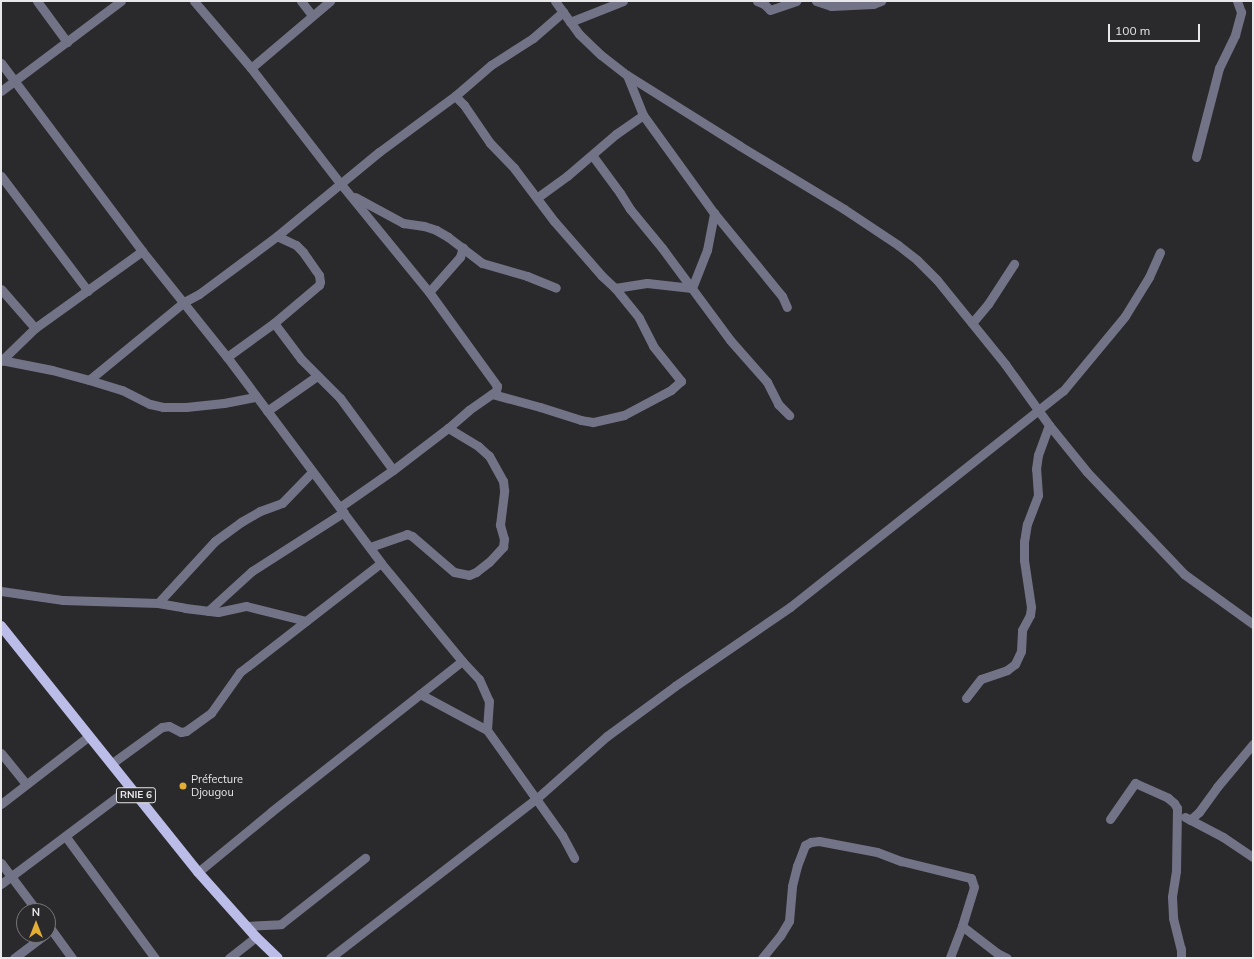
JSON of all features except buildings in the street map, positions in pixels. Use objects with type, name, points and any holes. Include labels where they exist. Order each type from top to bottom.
[{"type":"main road","name":"RNIE 6","points":[[1,626],[198,872],[256,937],[278,958]]},
{"type":"street","points":[[37,1],[67,42]]},
{"type":"street","points":[[1,91],[119,1]]},
{"type":"street","points":[[194,1],[251,68],[340,183],[430,292],[497,386],[496,391],[468,410],[448,428],[342,509],[252,571],[208,611]]},
{"type":"street","points":[[301,1],[312,15]]},
{"type":"street","points":[[251,68],[330,1]]},
{"type":"street","points":[[555,1],[579,34],[601,56],[626,75],[844,209],[898,245],[937,280],[1087,472],[1169,560],[1197,585],[1253,624]]},
{"type":"street","points":[[570,22],[623,1]]},
{"type":"street","points":[[758,1],[770,10],[796,1]]},
{"type":"street","points":[[816,1],[831,6],[873,4],[881,1]]},
{"type":"street","points":[[1196,157],[1219,68],[1235,34],[1241,12],[1238,1]]},
{"type":"street","points":[[89,380],[184,302],[199,294],[277,236],[340,183],[455,96],[491,65],[533,38],[563,12]]},
{"type":"street","points":[[1,63],[142,251],[227,357],[255,397],[342,509],[381,563],[462,661],[479,679],[489,700],[487,730]]},
{"type":"street","points":[[626,75],[643,115],[714,213],[782,296],[787,307]]},
{"type":"street","points":[[455,96],[464,104],[481,133],[514,168],[566,235],[602,276],[615,288],[639,318],[653,346],[681,381],[671,390],[624,415],[593,422],[581,420],[492,394]]},
{"type":"street","points":[[538,197],[592,155],[616,134],[643,115]]},
{"type":"street","points":[[592,155],[632,212],[692,288],[730,340],[767,382],[778,404],[789,415]]},
{"type":"street","points":[[1,176],[88,291]]},
{"type":"street","points":[[349,193],[403,223],[424,226],[436,230],[463,247],[482,263],[527,276],[556,288]]},
{"type":"street","points":[[692,288],[707,250],[714,213]]},
{"type":"street","points":[[227,357],[274,323],[319,285],[319,275],[303,252],[296,245],[277,236]]},
{"type":"street","points":[[430,292],[460,257],[463,247]]},
{"type":"street","points":[[1,360],[34,328],[88,291],[142,251]]},
{"type":"street","points":[[330,958],[536,799],[607,736],[675,686],[790,608],[1063,391],[1125,316],[1149,277],[1160,252]]},
{"type":"street","points":[[972,323],[988,304],[1014,264]]},
{"type":"street","points":[[615,288],[647,283],[692,288]]},
{"type":"street","points":[[1,289],[34,328]]},
{"type":"street","points":[[274,323],[316,376],[340,398],[393,470]]},
{"type":"street","points":[[1,360],[52,370],[89,380],[122,390],[150,404],[186,407],[224,403],[255,397]]},
{"type":"street","points":[[267,411],[316,376]]},
{"type":"street","points":[[966,698],[975,684],[981,679],[1007,670],[1015,664],[1021,651],[1022,630],[1030,615],[1031,607],[1024,560],[1024,542],[1027,524],[1038,495],[1036,469],[1038,455],[1049,425]]},
{"type":"street","points":[[370,547],[407,534],[412,536],[454,572],[469,575],[476,572],[489,562],[503,547],[504,539],[500,520],[504,490],[503,481],[489,456],[478,446],[448,428]]},
{"type":"street","points":[[158,603],[214,541],[260,511],[282,503],[312,472]]},
{"type":"street","points":[[111,764],[162,727],[169,726],[180,732],[186,731],[211,713],[240,672],[381,563]]},
{"type":"street","points":[[1,591],[63,600],[158,603],[218,612],[246,606],[306,621]]},
{"type":"street","points":[[198,872],[271,812],[462,661]]},
{"type":"street","points":[[420,694],[487,730],[562,835],[574,858]]},
{"type":"street","points":[[1,804],[89,736]]},
{"type":"street","points":[[1190,820],[1199,812],[1217,787],[1253,744]]},
{"type":"street","points":[[1,753],[26,784]]},
{"type":"street","points":[[1110,819],[1136,784],[1174,802],[1178,814],[1176,872],[1172,896],[1174,918],[1181,949],[1181,958]]},
{"type":"street","points":[[1,884],[66,837],[130,787]]},
{"type":"street","points":[[1178,814],[1253,856]]},
{"type":"street","points":[[66,837],[155,958]]},
{"type":"street","points":[[762,958],[780,936],[789,921],[792,886],[797,866],[805,845],[811,842],[819,841],[877,852],[900,861],[971,878],[974,887],[950,958]]},
{"type":"street","points":[[246,926],[281,924],[365,858]]},
{"type":"street","points":[[1,864],[31,903]]},
{"type":"street","points":[[962,926],[997,952],[1008,958]]},
{"type":"street","points":[[229,958],[256,937]]},
{"type":"street","points":[[56,940],[72,958]]},
{"type":"street","points":[[14,958],[33,943]]},
{"type":"place","name":"Préfecture Djougou","points":[[183,786]]}]
